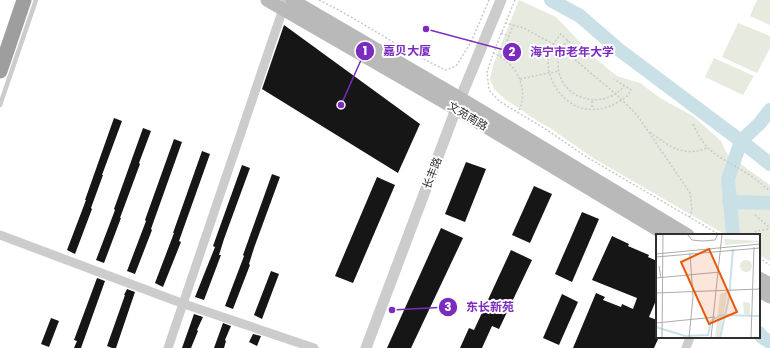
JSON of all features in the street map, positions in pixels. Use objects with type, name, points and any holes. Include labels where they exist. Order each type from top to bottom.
[{"type":"highway","points":[[0,71],[24,0]]},
{"type":"main road","name":"文苑南路","points":[[267,0],[287,3],[459,104],[686,234]]},
{"type":"main road","name":"文苑南路","points":[[459,104],[664,234]]},
{"type":"main road","points":[[760,279],[770,284]]},
{"type":"main road","points":[[760,292],[770,298]]},
{"type":"street","points":[[168,348],[287,3]]},
{"type":"street","name":"长丰路","points":[[366,348],[459,104],[500,4]]},
{"type":"street","points":[[0,234],[184,304],[314,348]]},
{"type":"street","points":[[686,348],[690,338]]},
{"type":"lane","points":[[0,105],[36,0]]},
{"type":"path","points":[[319,0],[343,12],[428,62],[446,70],[456,66],[472,42],[489,0]]},
{"type":"path","points":[[515,0],[493,53],[487,72],[488,90],[499,101],[546,130],[590,160],[718,234]]},
{"type":"path","points":[[505,23],[524,28],[554,43],[616,94],[637,115],[690,193],[692,210],[690,217]]},
{"type":"path","points":[[501,56],[513,26]]},
{"type":"path","points":[[501,33],[509,36]]},
{"type":"path","points":[[576,48],[561,34],[549,53],[549,72],[560,94],[568,101],[585,109],[606,108],[622,100],[631,90],[614,79]]},
{"type":"path","points":[[568,40],[558,59],[560,76],[568,89],[580,98],[592,101],[604,99],[616,94],[624,85]]},
{"type":"path","points":[[493,53],[501,56],[518,73],[523,104],[518,113]]},
{"type":"path","points":[[520,79],[559,71]]},
{"type":"path","points":[[592,101],[592,109]]},
{"type":"path","points":[[694,124],[706,148],[743,171],[770,191]]},
{"type":"path","points":[[648,131],[674,149],[685,151],[701,150],[706,148]]},
{"type":"path","points":[[755,215],[770,229]]},
{"type":"path","points":[[753,234],[756,231],[770,229]]},
{"type":"path","points":[[760,259],[770,265]]},
{"type":"shaded area","points":[[519,0],[556,17],[596,59],[617,76],[640,83],[660,98],[693,116],[721,141],[727,154],[770,185],[770,261],[760,256],[760,234],[724,234],[593,158],[505,99],[494,89],[490,79],[493,65]]},
{"type":"shaded area","points":[[757,0],[770,0],[770,25],[750,16]]},
{"type":"shaded area","points":[[738,23],[770,36],[770,48],[757,73],[722,57]]},
{"type":"shaded area","points":[[714,58],[754,76],[743,95],[705,77]]},
{"type":"building","points":[[284,25],[420,124],[398,173],[262,89]]},
{"type":"building","points":[[114,118],[122,121],[75,254],[67,250]]},
{"type":"building","points":[[143,128],[151,131],[104,263],[96,260]]},
{"type":"building","points":[[174,139],[182,142],[151,229],[152,230],[135,274],[127,271]]},
{"type":"building","points":[[202,151],[210,154],[179,241],[181,242],[163,287],[155,283]]},
{"type":"building","points":[[466,162],[486,169],[465,222],[445,214]]},
{"type":"building","points":[[242,165],[250,168],[224,239],[219,255],[221,255],[204,300],[195,297],[215,247],[213,246]]},
{"type":"building","points":[[272,174],[280,177],[254,248],[249,264],[250,265],[233,309],[225,306]]},
{"type":"building","points":[[377,177],[395,185],[353,283],[335,276]]},
{"type":"building","points":[[534,186],[552,194],[530,243],[512,235]]},
{"type":"building","points":[[582,212],[599,219],[572,282],[555,274]]},
{"type":"building","points":[[441,228],[463,238],[411,348],[387,348]]},
{"type":"building","points":[[612,236],[629,244],[628,246],[649,255],[648,257],[656,261],[656,300],[649,317],[656,320],[656,338],[659,338],[654,348],[573,348],[596,293],[605,297],[603,300],[621,307],[622,304],[633,309],[637,298],[592,280]]},
{"type":"building","points":[[511,250],[532,260],[499,329],[492,326],[482,348],[460,348],[469,328],[474,330]]},
{"type":"building","points":[[271,271],[279,274],[262,319],[254,315]]},
{"type":"building","points":[[97,278],[105,281],[81,348],[74,348],[77,341],[74,340]]},
{"type":"building","points":[[127,289],[135,292],[116,348],[112,348],[107,346]]},
{"type":"building","points":[[562,294],[578,302],[559,345],[543,338]]},
{"type":"building","points":[[194,314],[203,317],[191,348],[182,348]]},
{"type":"building","points":[[51,318],[59,321],[49,347],[41,344]]},
{"type":"building","points":[[223,323],[231,326],[225,340],[224,348],[214,348]]},
{"type":"building","points":[[253,334],[261,336],[257,346],[249,342]]},
{"type":"waterway","points":[[551,0],[580,16],[618,49],[770,164]]},
{"type":"waterway","points":[[733,234],[728,179],[741,141],[760,123],[770,110]]},
{"type":"waterway","points":[[729,202],[770,203]]},
{"type":"waterway","points":[[760,334],[770,342]]},
{"type":"place","name":"海宁市老年大学","points":[[426,29]]},
{"type":"place","name":"嘉贝大厦","points":[[341,105]]},
{"type":"place","name":"东长新苑","points":[[392,310]]}]
